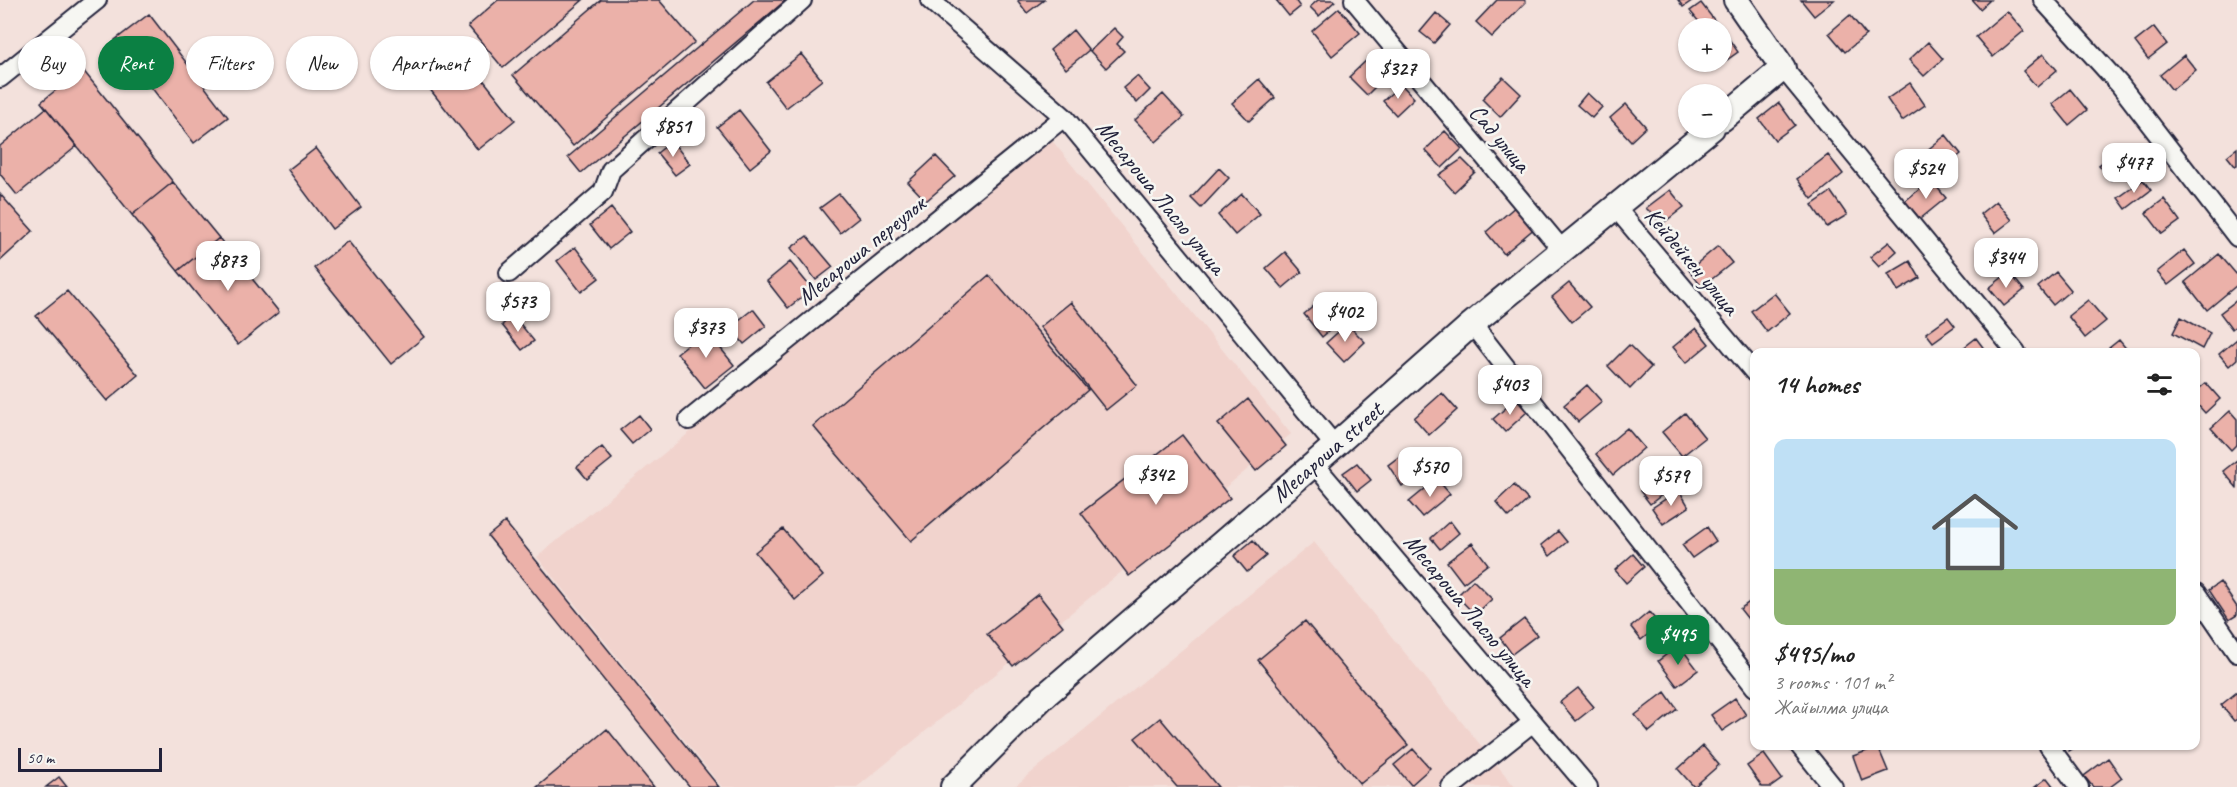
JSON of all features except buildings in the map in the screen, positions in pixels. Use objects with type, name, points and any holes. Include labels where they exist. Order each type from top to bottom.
[{"type":"street","points":[[0,78],[97,0]]},
{"type":"street","points":[[509,273],[603,192],[611,170],[802,0]]},
{"type":"street","name":"Месароша Ласло улица","points":[[930,0],[1064,117],[1335,446]]},
{"type":"street","name":"Сад улица","points":[[1354,0],[1563,251]]},
{"type":"street","points":[[1736,0],[1784,68],[2013,348]]},
{"type":"street","points":[[2043,0],[2120,85],[2237,237]]},
{"type":"street","points":[[1732,111],[1784,68]]},
{"type":"street","name":"Месароша переулок","points":[[689,420],[1064,117]]},
{"type":"street","name":"Месароша street","points":[[953,787],[1042,698],[1335,446],[1472,324],[1700,138]]},
{"type":"street","name":"Кейдейкен улица","points":[[1616,208],[1750,366]]},
{"type":"street","points":[[1472,324],[1750,681]]},
{"type":"street","name":"Месароша Ласло улица","points":[[1314,464],[1588,787]]},
{"type":"street","points":[[2200,599],[2237,653]]},
{"type":"street","points":[[1451,787],[1533,722]]},
{"type":"street","points":[[1803,750],[1833,787]]},
{"type":"street","points":[[2052,750],[2079,787]]},
{"type":"shaded area","points":[[1050,138],[1291,434],[857,787],[722,787],[537,557]]},
{"type":"shaded area","points":[[1314,542],[1515,787],[1014,787]]}]
